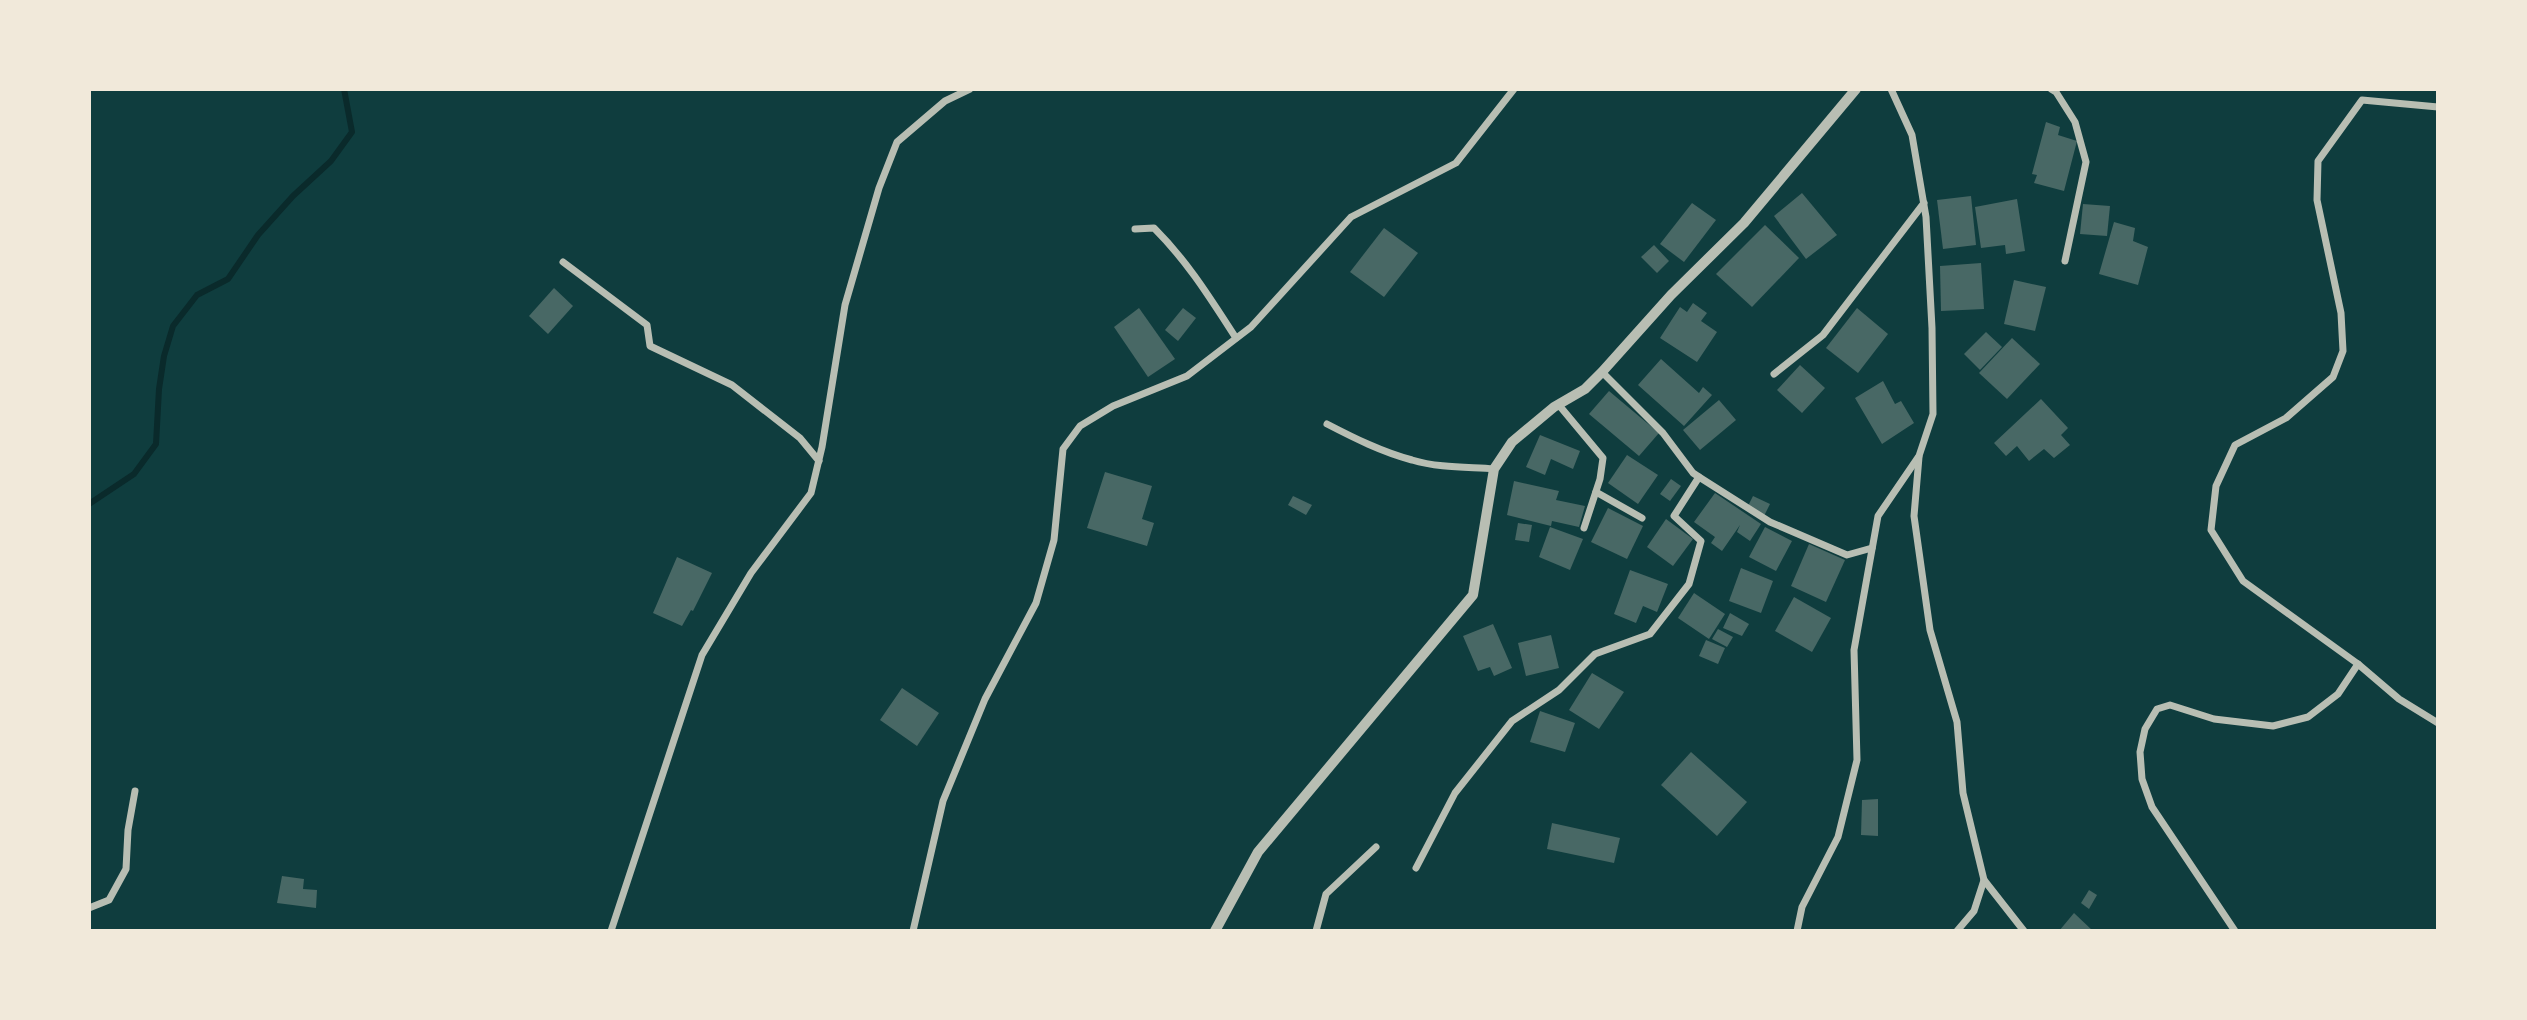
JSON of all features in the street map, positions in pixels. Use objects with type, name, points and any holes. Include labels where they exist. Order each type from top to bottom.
[{"type":"street","points":[[611,931],[702,654],[751,573],[811,493],[819,461],[845,305],[879,188],[897,142],[945,101],[970,89]]},
{"type":"street","points":[[914,931],[943,801],[985,699],[1036,603],[1054,541],[1063,449],[1080,426],[1114,406],[1187,376],[1251,327],[1351,217],[1456,163],[1514,89]]},
{"type":"street","points":[[1215,931],[1258,852],[1473,595],[1494,469],[1512,442],[1558,404],[1585,388],[1602,372],[1671,295],[1744,223],[1856,89]]},
{"type":"street","points":[[1891,89],[1912,135],[1924,203],[1932,328],[1933,414],[1919,456],[1914,516],[1930,630],[1957,722],[1963,793],[1984,880],[2024,931]]},
{"type":"street","points":[[2051,89],[2056,92],[2075,122],[2086,162],[2065,261]]},
{"type":"street","points":[[2438,107],[2362,100],[2318,162],[2317,200],[2341,313],[2343,351],[2333,377],[2286,418],[2235,445],[2216,486],[2211,530],[2243,581],[2358,664],[2399,699],[2438,723]]},
{"type":"street","points":[[1774,374],[1824,335],[1924,203]]},
{"type":"street","points":[[1135,229],[1154,228],[1169,243],[1190,267],[1236,338]]},
{"type":"street","points":[[563,262],[647,325],[650,346],[732,384],[800,438],[819,461]]},
{"type":"street","points":[[1602,372],[1663,433],[1693,473],[1699,477],[1770,522],[1847,555],[1872,548]]},
{"type":"street","points":[[1558,404],[1603,458],[1596,492],[1584,528]]},
{"type":"street","points":[[1326,424],[1367,444],[1415,461],[1450,467],[1494,469]]},
{"type":"street","points":[[1797,931],[1802,907],[1838,837],[1857,760],[1854,650],[1878,516],[1919,456]]},
{"type":"street","points":[[1416,868],[1455,793],[1513,721],[1559,691],[1595,654],[1650,634],[1689,584],[1701,541],[1674,516],[1699,477]]},
{"type":"street","points":[[1596,492],[1642,518]]},
{"type":"street","points":[[2235,931],[2152,807],[2142,779],[2140,752],[2145,729],[2157,709],[2170,705],[2214,719],[2273,726],[2308,717],[2338,694],[2358,664]]},
{"type":"street","points":[[89,908],[109,900],[126,869],[128,830],[135,791]]},
{"type":"street","points":[[1315,931],[1326,894],[1376,847]]},
{"type":"street","points":[[1957,931],[1974,911],[1984,880]]},
{"type":"building","points":[[2046,122],[2060,127],[2058,135],[2077,141],[2064,191],[2034,183],[2037,175],[2032,174]]},
{"type":"building","points":[[1802,193],[1837,235],[1806,259],[1774,216]]},
{"type":"building","points":[[1971,196],[1976,245],[1943,249],[1937,200]]},
{"type":"building","points":[[2017,199],[2025,251],[2006,254],[2005,245],[1981,248],[1975,207]]},
{"type":"building","points":[[1692,203],[1716,220],[1684,262],[1660,244]]},
{"type":"building","points":[[2083,204],[2110,206],[2107,236],[2080,234]]},
{"type":"building","points":[[2114,222],[2135,228],[2133,241],[2148,247],[2138,285],[2099,274]]},
{"type":"building","points":[[1765,225],[1799,258],[1752,307],[1716,274]]},
{"type":"building","points":[[1384,228],[1418,253],[1384,297],[1350,272]]},
{"type":"building","points":[[1654,245],[1669,261],[1657,273],[1641,257]]},
{"type":"building","points":[[1981,263],[1984,309],[1941,311],[1940,266]]},
{"type":"building","points":[[2014,280],[2046,287],[2035,331],[2004,324]]},
{"type":"building","points":[[554,288],[573,306],[548,334],[529,316]]},
{"type":"building","points":[[1693,303],[1707,313],[1701,321],[1717,332],[1697,362],[1660,338],[1680,307],[1687,312]]},
{"type":"building","points":[[1139,308],[1175,359],[1148,377],[1114,327]]},
{"type":"building","points":[[1183,308],[1196,318],[1178,341],[1165,330]]},
{"type":"building","points":[[1857,308],[1888,334],[1858,373],[1826,348]]},
{"type":"building","points":[[1986,332],[2002,347],[1980,370],[1964,354]]},
{"type":"building","points":[[2012,338],[2040,364],[2007,399],[1979,373]]},
{"type":"building","points":[[1661,359],[1699,393],[1703,387],[1712,395],[1684,426],[1638,385]]},
{"type":"building","points":[[1800,365],[1825,388],[1802,413],[1777,390]]},
{"type":"building","points":[[1883,381],[1895,404],[1901,401],[1914,423],[1882,444],[1855,398]]},
{"type":"building","points":[[1609,391],[1659,433],[1639,456],[1589,414]]},
{"type":"building","points":[[2041,399],[2068,428],[2061,435],[2070,445],[2054,458],[2044,449],[2029,461],[2017,446],[2006,456],[1994,443]]},
{"type":"building","points":[[1719,400],[1736,420],[1700,450],[1683,430]]},
{"type":"building","points":[[1540,435],[1580,451],[1573,469],[1551,459],[1545,475],[1526,467]]},
{"type":"building","points":[[1627,455],[1658,475],[1638,504],[1608,483]]},
{"type":"building","points":[[1105,472],[1152,486],[1142,519],[1154,523],[1147,546],[1087,528]]},
{"type":"building","points":[[1671,479],[1681,486],[1670,501],[1660,494]]},
{"type":"building","points":[[1514,481],[1559,491],[1556,500],[1585,506],[1579,527],[1552,521],[1551,526],[1507,515]]},
{"type":"building","points":[[1715,493],[1761,524],[1750,541],[1737,532],[1740,525],[1722,551],[1711,543],[1715,537],[1694,522]]},
{"type":"building","points":[[1293,496],[1312,505],[1306,515],[1288,505]]},
{"type":"building","points":[[1753,496],[1770,504],[1764,516],[1748,506]]},
{"type":"building","points":[[1608,508],[1643,526],[1627,559],[1591,542]]},
{"type":"building","points":[[1666,519],[1693,539],[1673,566],[1647,547]]},
{"type":"building","points":[[1518,523],[1532,525],[1529,542],[1515,540]]},
{"type":"building","points":[[1550,527],[1583,539],[1570,570],[1539,557]]},
{"type":"building","points":[[1765,527],[1792,541],[1776,571],[1749,557]]},
{"type":"building","points":[[1809,544],[1845,560],[1826,602],[1791,586]]},
{"type":"building","points":[[677,557],[712,573],[693,611],[691,610],[682,626],[653,613]]},
{"type":"building","points":[[1741,568],[1773,581],[1761,613],[1729,601]]},
{"type":"building","points":[[1630,570],[1668,584],[1657,612],[1643,606],[1636,623],[1614,614]]},
{"type":"building","points":[[1694,593],[1725,614],[1709,639],[1678,618]]},
{"type":"building","points":[[1794,597],[1831,618],[1812,652],[1775,631]]},
{"type":"building","points":[[1730,613],[1749,624],[1742,636],[1723,628]]},
{"type":"building","points":[[1493,624],[1512,668],[1494,676],[1490,667],[1478,671],[1463,636]]},
{"type":"building","points":[[1718,629],[1733,637],[1727,647],[1712,639]]},
{"type":"building","points":[[1551,635],[1559,668],[1526,676],[1518,643]]},
{"type":"building","points":[[1706,640],[1725,648],[1718,664],[1699,656]]},
{"type":"building","points":[[1592,673],[1624,692],[1599,729],[1569,710]]},
{"type":"building","points":[[902,688],[939,713],[917,746],[880,720]]},
{"type":"building","points":[[1540,711],[1575,723],[1565,752],[1530,742]]},
{"type":"building","points":[[1691,752],[1747,802],[1717,836],[1661,785]]},
{"type":"building","points":[[1878,799],[1878,836],[1861,835],[1862,800]]},
{"type":"building","points":[[1552,823],[1620,838],[1614,863],[1547,849]]},
{"type":"building","points":[[282,876],[304,879],[303,889],[317,890],[316,908],[277,903]]},
{"type":"building","points":[[2089,890],[2097,895],[2089,909],[2081,903]]},
{"type":"building","points":[[2074,913],[2093,931],[2059,931]]},
{"type":"waterway","points":[[89,504],[134,474],[156,444],[159,389],[164,356],[173,326],[197,295],[228,279],[258,235],[293,196],[331,161],[352,132],[344,89]]}]
